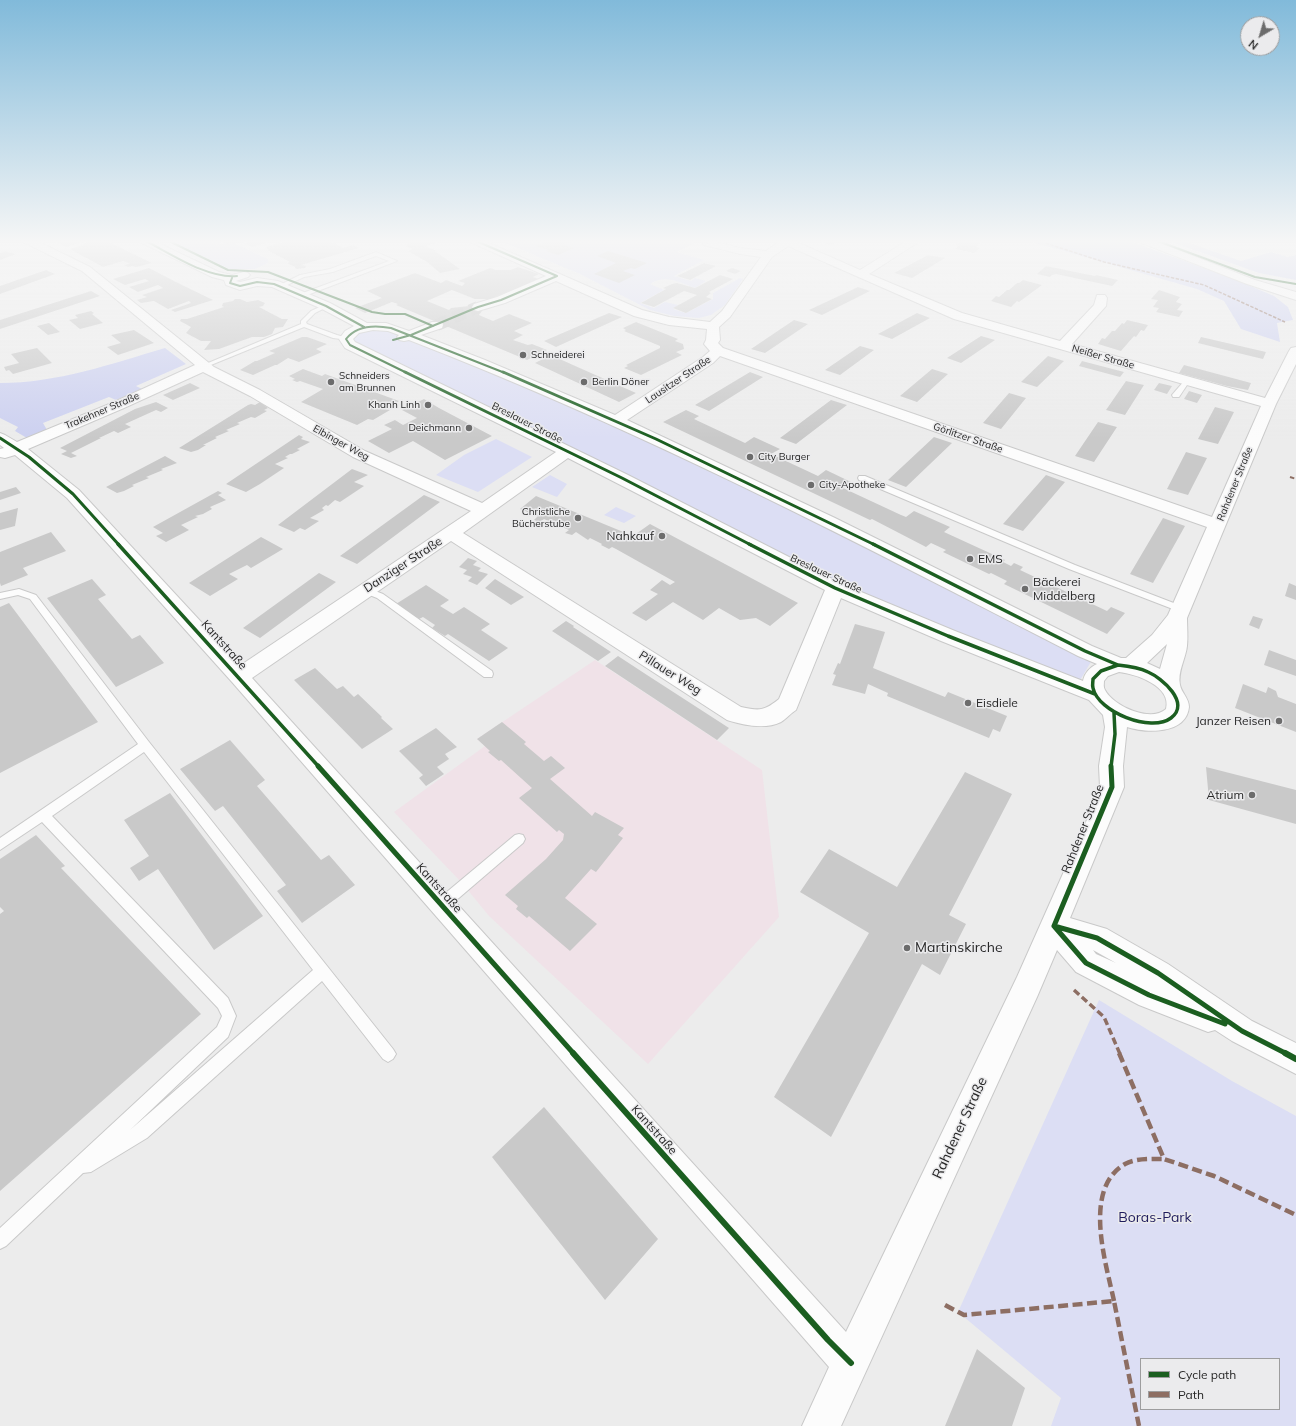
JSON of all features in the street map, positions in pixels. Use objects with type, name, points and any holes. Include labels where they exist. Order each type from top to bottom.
[{"type":"street","name":"Elbinger Weg","points":[[132,307],[204,366],[255,393],[359,454],[483,510]]},
{"type":"street","points":[[327,307],[364,327]]},
{"type":"street","points":[[624,307],[638,313],[669,321],[713,326],[726,314],[731,307]]},
{"type":"street","name":"Neißer Straße","points":[[935,307],[958,316],[1269,404]]},
{"type":"street","points":[[1063,346],[1099,307]]},
{"type":"street","points":[[411,335],[436,325]]},
{"type":"street","points":[[392,334],[388,344],[372,347],[364,348],[348,342],[352,332],[364,327],[379,326],[392,334],[411,335],[617,420],[819,517],[1085,651],[1125,666],[1151,673],[1169,685],[1176,695],[1179,704],[1177,713],[1170,720],[1160,723],[1145,724],[1129,720],[1102,704],[1095,694],[1092,683],[1096,674],[1105,668],[1125,666]]},
{"type":"street","name":"Lausitzer Straße","points":[[617,420],[708,360],[718,351],[711,344],[713,326]]},
{"type":"street","name":"Breslauer Straße","points":[[348,342],[566,452],[622,478],[835,588],[948,636],[1095,694]]},
{"type":"street","name":"Görlitzer Straße","points":[[718,351],[1218,525]]},
{"type":"street","name":"Rahdener Straße","points":[[1125,666],[1159,640],[1179,613],[1269,404],[1296,351]]},
{"type":"street","name":"Trakehner Straße","points":[[8,451],[119,405],[204,366]]},
{"type":"street","name":"Kantstraße","points":[[0,438],[8,451],[73,494],[239,677],[828,1340],[851,1363]]},
{"type":"street","name":"Danziger Straße","points":[[239,677],[451,533],[566,452]]},
{"type":"street","name":"Pillauer Weg","points":[[451,533],[735,714],[754,718],[773,716],[788,704],[835,588]]},
{"type":"street","name":"Rahdener Straße","points":[[1169,685],[1171,666],[1177,646],[1179,613]]},
{"type":"street","name":"Rahdener Straße","points":[[821,1426],[1027,987],[1112,787],[1111,766],[1116,727],[1114,712]]},
{"type":"street","points":[[1054,926],[1086,963],[1149,995],[1242,1031],[1296,1059]]},
{"type":"lane","points":[[304,325],[303,322],[310,314],[325,307]]},
{"type":"lane","points":[[204,366],[304,325],[348,342]]},
{"type":"lane","points":[[1176,395],[1187,381]]},
{"type":"lane","points":[[862,478],[1179,613]]},
{"type":"lane","points":[[365,590],[380,596],[488,674]]},
{"type":"lane","points":[[0,596],[19,592],[33,597],[145,745],[388,1054]]},
{"type":"lane","points":[[0,845],[145,745]]},
{"type":"lane","points":[[0,1240],[222,1032],[229,1016],[223,1003],[43,816]]},
{"type":"lane","points":[[441,905],[519,839]]},
{"type":"lane","points":[[65,1179],[141,1132],[323,971]]},
{"type":"shaded area","points":[[1227,307],[1287,307],[1293,320],[1277,323],[1280,342],[1241,329]]},
{"type":"shaded area","points":[[165,348],[186,364],[136,386],[142,389],[116,400],[109,397],[43,423],[47,430],[27,438],[15,431],[18,427],[0,418],[0,383],[42,380],[84,372]]},
{"type":"shaded area","points":[[595,660],[762,770],[779,917],[648,1064],[489,916],[462,883],[394,812],[485,746],[477,739]]},
{"type":"green space","points":[[643,307],[654,308],[657,307],[676,307],[673,309],[686,313],[698,307],[723,307],[711,315],[699,318],[674,316],[650,310]]},
{"type":"green space","points":[[365,329],[385,330],[501,376],[654,441],[1092,660],[1079,682],[846,589],[352,341],[352,336]]},
{"type":"green space","points":[[496,439],[532,457],[478,492],[436,475],[464,455]]},
{"type":"green space","points":[[550,475],[567,484],[557,497],[532,487]]},
{"type":"green space","points":[[616,507],[636,516],[624,523],[604,515]]},
{"type":"green space","name":"Boras-Park","points":[[1099,1000],[1232,1081],[1296,1116],[1296,1426],[1051,1426],[1061,1398],[958,1312]]},
{"type":"building","points":[[42,307],[68,307],[0,329],[0,320]]},
{"type":"building","points":[[164,307],[174,307],[168,309]]},
{"type":"building","points":[[181,307],[192,307],[175,312],[171,310]]},
{"type":"building","points":[[224,307],[261,307],[259,307],[282,319],[288,319],[283,327],[275,328],[272,334],[264,337],[252,337],[219,349],[204,350],[211,341],[201,341],[186,333],[191,327],[180,321],[181,319],[187,319]]},
{"type":"building","points":[[359,307],[381,307],[365,313],[355,308]]},
{"type":"building","points":[[400,307],[441,307],[449,310],[451,308],[470,307],[482,311],[479,315],[493,321],[509,314],[532,323],[514,331],[523,335],[513,340],[528,345],[532,344],[547,350],[527,360]]},
{"type":"building","points":[[676,307],[698,307],[686,313],[673,308]]},
{"type":"building","points":[[816,307],[839,307],[822,315],[809,310]]},
{"type":"building","points":[[1153,307],[1180,307],[1177,310],[1183,311],[1179,317],[1156,312],[1159,308]]},
{"type":"building","points":[[91,311],[94,313],[92,314],[103,323],[80,329],[69,320],[78,318],[75,315]]},
{"type":"building","points":[[609,313],[622,317],[556,347],[544,341]]},
{"type":"building","points":[[917,313],[930,318],[892,339],[878,334]]},
{"type":"building","points":[[794,320],[808,324],[765,353],[751,349]]},
{"type":"building","points":[[1127,320],[1148,325],[1144,331],[1141,330],[1136,337],[1134,336],[1121,351],[1098,344],[1102,338],[1105,339],[1112,331],[1115,331]]},
{"type":"building","points":[[636,322],[678,339],[675,341],[683,344],[684,349],[676,352],[682,355],[641,375],[624,368],[628,366],[626,365],[660,348],[660,346],[624,331],[626,330],[623,328]]},
{"type":"building","points":[[49,323],[60,332],[48,335],[37,326]]},
{"type":"building","points":[[134,330],[154,343],[118,355],[107,347],[121,343],[111,335]]},
{"type":"building","points":[[981,336],[995,340],[961,363],[947,358]]},
{"type":"building","points":[[302,337],[307,337],[327,344],[316,349],[322,352],[299,362],[288,358],[277,365],[253,375],[240,370],[255,361],[275,353],[269,351]]},
{"type":"building","points":[[1201,337],[1266,352],[1263,359],[1198,343]]},
{"type":"building","points":[[860,346],[874,350],[840,375],[825,370]]},
{"type":"building","points":[[37,348],[52,363],[13,374],[9,370],[6,371],[4,367],[19,363],[11,354]]},
{"type":"building","points":[[551,355],[636,393],[619,402],[535,363]]},
{"type":"building","points":[[1048,356],[1064,361],[1037,387],[1021,382]]},
{"type":"building","points":[[1082,361],[1124,372],[1120,377],[1079,366]]},
{"type":"building","points":[[1184,365],[1251,383],[1248,390],[1179,373]]},
{"type":"building","points":[[303,369],[322,376],[325,374],[399,401],[386,409],[390,410],[373,420],[368,419],[357,425],[301,402],[323,389],[300,381],[297,382],[292,380],[295,379],[289,376]]},
{"type":"building","points":[[932,369],[948,374],[917,402],[900,396]]},
{"type":"building","points":[[750,372],[763,377],[709,411],[695,405]]},
{"type":"building","points":[[1126,381],[1144,385],[1125,415],[1106,410]]},
{"type":"building","points":[[190,383],[200,388],[173,400],[163,395]]},
{"type":"building","points":[[1159,383],[1172,386],[1167,394],[1154,390]]},
{"type":"building","points":[[1189,391],[1202,395],[1197,403],[1184,399]]},
{"type":"building","points":[[1009,393],[1026,398],[1001,429],[983,423]]},
{"type":"building","points":[[424,399],[492,436],[445,460],[413,441],[389,453],[368,441],[392,429],[384,425],[395,420],[403,425],[417,418],[402,410]]},
{"type":"building","points":[[831,400],[847,405],[796,444],[780,438]]},
{"type":"building","points":[[156,402],[168,408],[161,412],[156,410],[125,424],[131,427],[118,433],[114,431],[71,453],[77,456],[71,458],[61,454],[67,451],[60,448],[135,409]]},
{"type":"building","points":[[260,402],[268,408],[264,410],[267,411],[255,418],[251,417],[237,423],[240,424],[226,430],[229,431],[215,437],[217,438],[203,445],[206,445],[198,450],[191,452],[179,448],[248,405],[255,405]]},
{"type":"building","points":[[1215,407],[1234,412],[1218,444],[1198,439]]},
{"type":"building","points":[[686,410],[699,416],[694,419],[745,443],[754,437],[780,449],[771,454],[818,476],[826,470],[851,482],[843,488],[901,515],[906,517],[914,511],[950,527],[944,532],[1005,560],[1003,562],[1011,566],[1014,563],[1023,567],[1020,570],[1107,611],[1111,607],[1125,613],[1107,634],[1004,584],[1007,581],[991,573],[989,574],[943,552],[946,550],[931,543],[926,547],[872,519],[870,520],[663,422]]},
{"type":"building","points":[[1098,422],[1117,427],[1094,462],[1075,456]]},
{"type":"building","points":[[299,435],[303,437],[301,439],[310,442],[297,449],[300,450],[285,457],[288,458],[275,464],[284,468],[246,492],[226,484]]},
{"type":"building","points":[[934,437],[952,443],[906,487],[888,480]]},
{"type":"building","points":[[1186,452],[1207,458],[1188,495],[1167,489]]},
{"type":"building","points":[[165,456],[177,463],[161,469],[163,470],[146,477],[149,478],[132,485],[134,486],[124,491],[117,493],[106,487]]},
{"type":"building","points":[[352,469],[368,475],[354,482],[364,486],[340,502],[335,500],[328,506],[326,505],[322,508],[324,510],[310,518],[319,521],[305,530],[300,528],[294,532],[278,525]]},
{"type":"building","points":[[1046,475],[1065,482],[1023,531],[1003,524]]},
{"type":"building","points":[[16,487],[21,493],[0,500],[0,492]]},
{"type":"building","points":[[218,491],[222,493],[218,495],[226,500],[210,507],[212,509],[195,516],[198,517],[181,525],[189,530],[166,542],[156,536],[163,533],[153,527]]},
{"type":"building","points":[[424,495],[440,502],[357,564],[340,556]]},
{"type":"building","points":[[536,496],[633,536],[650,524],[798,603],[770,626],[756,618],[740,620],[719,608],[703,620],[673,602],[646,621],[632,613],[658,594],[650,590],[662,580],[670,585],[675,582],[612,547],[609,549],[590,538],[588,540],[576,532],[572,535],[565,533],[569,530],[544,519],[540,522],[534,520],[538,516],[520,509]]},
{"type":"building","points":[[18,508],[15,526],[0,530],[0,513]]},
{"type":"building","points":[[1163,518],[1185,526],[1153,583],[1130,574]]},
{"type":"building","points":[[51,532],[66,551],[23,568],[28,575],[1,586],[0,552]]},
{"type":"building","points":[[261,537],[283,549],[251,568],[247,565],[229,574],[238,579],[210,596],[189,583]]},
{"type":"building","points":[[468,558],[477,561],[473,565],[481,568],[478,571],[488,574],[477,585],[468,581],[472,577],[463,574],[467,570],[459,567]]},
{"type":"building","points":[[319,573],[336,582],[260,638],[243,628]]},
{"type":"building","points":[[92,579],[106,595],[98,599],[132,639],[140,635],[164,663],[116,687],[47,598]]},
{"type":"building","points":[[495,579],[524,597],[511,605],[485,588]]},
{"type":"building","points":[[1289,583],[1296,586],[1296,600],[1285,596]]},
{"type":"building","points":[[426,585],[449,600],[440,606],[453,614],[464,607],[490,624],[481,630],[508,648],[489,661],[448,634],[445,636],[432,628],[435,625],[423,617],[419,619],[396,604]]},
{"type":"building","points":[[9,603],[98,722],[0,773],[0,607]]},
{"type":"building","points":[[1253,616],[1263,619],[1259,629],[1249,625]]},
{"type":"building","points":[[566,621],[611,652],[598,661],[552,631]]},
{"type":"building","points":[[855,624],[885,632],[873,668],[945,697],[948,692],[1007,716],[1000,732],[993,729],[989,738],[887,696],[888,693],[868,684],[865,694],[832,685],[836,675],[833,674],[838,663],[840,664]]},
{"type":"building","points":[[1269,650],[1296,660],[1296,676],[1264,665]]},
{"type":"building","points":[[618,656],[729,728],[717,740],[605,666]]},
{"type":"building","points":[[315,668],[337,689],[343,686],[354,697],[358,694],[393,729],[362,749],[294,680]]},
{"type":"building","points":[[1243,684],[1266,693],[1268,687],[1276,691],[1278,697],[1296,704],[1296,732],[1235,708]]},
{"type":"building","points":[[502,722],[526,742],[524,744],[544,761],[551,756],[565,768],[550,779],[592,816],[595,812],[624,828],[618,835],[623,838],[596,872],[591,869],[565,898],[597,924],[570,951],[529,916],[527,918],[516,909],[518,906],[505,895],[546,859],[563,840],[564,834],[559,830],[557,832],[519,798],[532,788],[501,760],[499,761],[488,752],[490,751],[477,739]]},
{"type":"building","points":[[436,728],[457,747],[445,754],[449,759],[437,767],[444,774],[426,786],[419,778],[423,775],[399,751]]},
{"type":"building","points":[[230,740],[265,780],[257,786],[321,860],[329,855],[355,885],[302,923],[277,891],[286,885],[223,806],[215,811],[180,769]]},
{"type":"building","name":"Atrium","points":[[1206,767],[1296,790],[1296,824],[1209,800]]},
{"type":"building","name":"Martinskirche","points":[[965,772],[1012,794],[949,915],[966,924],[940,975],[922,964],[831,1137],[774,1097],[869,933],[800,892],[829,849],[897,887]]},
{"type":"building","points":[[170,793],[263,916],[214,950],[158,869],[139,881],[130,868],[149,856],[124,820]]},
{"type":"building","points":[[36,835],[65,866],[61,868],[201,1014],[0,1191],[0,914],[4,911],[0,907],[0,859]]},
{"type":"building","points":[[544,1107],[658,1239],[605,1300],[492,1157]]},
{"type":"building","points":[[977,1349],[1025,1388],[1012,1426],[945,1426]]},
{"type":"tunnel","points":[[437,325],[478,307]]},
{"type":"marked path","points":[[1251,307],[1285,322]]},
{"type":"marked path","points":[[1290,477],[1296,479]]},
{"type":"marked path","points":[[1074,990],[1104,1017],[1164,1159],[1180,1163],[1214,1176],[1296,1215]]},
{"type":"marked path","points":[[1114,1301],[1100,1227],[1100,1207],[1104,1189],[1112,1174],[1125,1164],[1140,1160],[1164,1159]]},
{"type":"marked path","points":[[945,1305],[964,1315],[1114,1301],[1139,1426]]},
{"type":"cycle path","points":[[327,307],[364,327]]},
{"type":"cycle path","points":[[359,307],[372,312],[385,314],[405,314],[433,326]]},
{"type":"cycle path","points":[[393,340],[411,335],[479,307]]},
{"type":"cycle path","points":[[1095,694],[948,636],[835,588],[622,478],[350,345],[346,339],[350,334],[360,328],[373,326],[391,328],[480,362],[569,399],[742,479],[1085,651],[1118,665]]},
{"type":"cycle path","points":[[0,438],[29,457],[73,494],[239,677],[828,1340],[851,1363]]},
{"type":"cycle path","points":[[1118,665],[1145,670],[1159,678],[1173,692],[1177,700],[1178,707],[1176,713],[1171,718],[1162,722],[1150,723],[1136,721],[1122,716],[1109,708],[1099,698],[1093,688],[1093,679],[1101,671],[1118,665]]},
{"type":"cycle path","points":[[1054,926],[1112,787],[1111,768],[1115,734],[1114,713]]},
{"type":"cycle path","points":[[1054,926],[1097,938],[1158,973],[1242,1031],[1296,1059]]},
{"type":"cycle path","points":[[1054,926],[1086,963],[1149,995],[1225,1024]]},
{"type":"place","name":"Schneiderei","points":[[523,355]]},
{"type":"place","name":"Schneiders am Brunnen","points":[[331,382]]},
{"type":"place","name":"Berlin Döner","points":[[584,382]]},
{"type":"place","name":"Khanh Linh","points":[[428,405]]},
{"type":"place","name":"Deichmann","points":[[469,428]]},
{"type":"place","name":"City Burger","points":[[750,457]]},
{"type":"place","name":"City-Apotheke","points":[[811,485]]},
{"type":"place","name":"Christliche Bücherstube","points":[[578,518]]},
{"type":"place","name":"Nahkauf","points":[[662,536]]},
{"type":"place","name":"EMS","points":[[970,559]]},
{"type":"place","name":"Bäckerei Middelberg","points":[[1025,589]]},
{"type":"place","name":"Eisdiele","points":[[968,703]]},
{"type":"place","name":"Janzer Reisen","points":[[1279,721]]},
{"type":"place","name":"Atrium","points":[[1252,795]]},
{"type":"place","name":"Martinskirche","points":[[907,948]]}]
